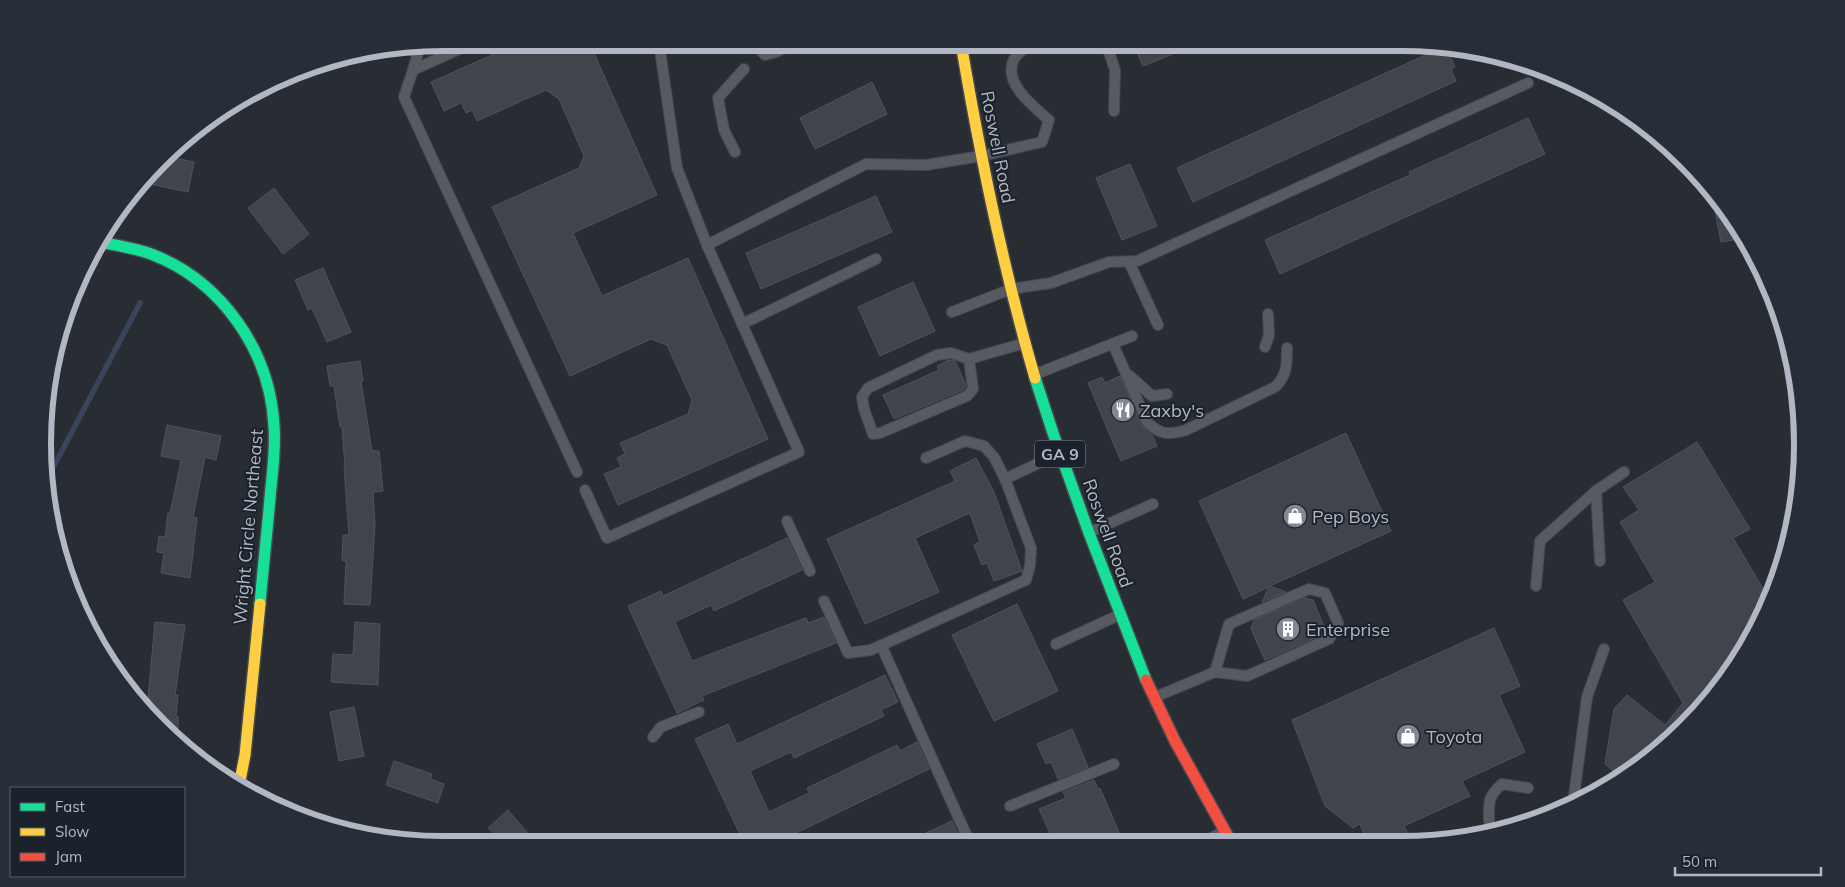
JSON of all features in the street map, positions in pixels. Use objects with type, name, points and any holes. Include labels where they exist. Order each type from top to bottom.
[{"type":"main road","name":"Roswell Road","points":[[964,51],[987,190],[1011,289],[1060,453],[1119,615],[1154,697],[1190,770],[1228,836]]},
{"type":"main road","name":"Wright Circle Northeast","points":[[106,244],[151,254],[180,268],[207,288],[231,313],[250,341],[262,366],[270,392],[275,447],[240,779]]},
{"type":"lane","points":[[413,70],[454,51]]},
{"type":"lane","points":[[585,490],[607,538],[799,452],[707,245],[677,168],[660,51]]},
{"type":"lane","points":[[762,51],[765,55],[778,51]]},
{"type":"lane","points":[[707,245],[866,164],[926,165],[981,156],[1042,142],[1049,120],[1018,89],[1014,79],[1012,68],[1014,59],[1020,51]]},
{"type":"lane","points":[[1109,51],[1115,70],[1114,111]]},
{"type":"lane","points":[[418,52],[404,97],[577,472]]},
{"type":"lane","points":[[735,152],[724,130],[718,98],[744,68]]},
{"type":"lane","points":[[952,312],[1011,289],[1050,283],[1109,262],[1137,261],[1528,83]]},
{"type":"lane","points":[[742,324],[876,259]]},
{"type":"lane","points":[[1129,262],[1158,325]]},
{"type":"lane","points":[[1265,347],[1269,336],[1268,314]]},
{"type":"lane","points":[[1035,374],[1132,336]]},
{"type":"lane","points":[[969,359],[973,389],[967,396],[880,433],[873,434],[864,409],[862,397],[868,388],[937,355],[951,353],[969,359],[1026,343]]},
{"type":"lane","points":[[1113,344],[1147,422],[1155,430],[1172,434],[1186,430],[1275,387],[1283,380],[1287,366],[1287,348]]},
{"type":"lane","points":[[1125,372],[1152,396],[1167,394]]},
{"type":"lane","points":[[824,600],[848,653],[871,650],[1026,580],[1030,566],[1031,548],[1005,479],[994,457],[984,446],[965,441],[926,458]]},
{"type":"lane","points":[[1005,479],[1060,453]]},
{"type":"lane","points":[[1536,586],[1540,542],[1596,491],[1624,472]]},
{"type":"lane","points":[[1596,491],[1600,561]]},
{"type":"lane","points":[[1089,532],[1153,504]]},
{"type":"lane","points":[[788,521],[810,571]]},
{"type":"lane","points":[[1154,697],[1215,672],[1247,676],[1329,639],[1338,623],[1325,593],[1309,589],[1229,624],[1215,672]]},
{"type":"lane","points":[[1056,644],[1119,615]]},
{"type":"lane","points":[[881,645],[967,836]]},
{"type":"lane","points":[[1574,795],[1587,697],[1604,649]]},
{"type":"lane","points":[[653,737],[661,727],[699,712]]},
{"type":"lane","points":[[1010,806],[1114,764]]},
{"type":"lane","points":[[1489,821],[1489,802],[1491,794],[1496,789],[1502,784],[1528,788]]},
{"type":"lane","points":[[1215,836],[1225,831]]},
{"type":"building","points":[[501,51],[593,51],[657,195],[573,233],[602,296],[688,258],[768,439],[618,505],[604,474],[621,467],[617,458],[625,454],[620,443],[688,414],[692,400],[667,345],[651,339],[570,376],[492,207],[579,168],[584,156],[559,99],[546,90],[477,121],[472,110],[466,113],[461,103],[444,111],[431,82]]},
{"type":"building","points":[[1136,51],[1180,51],[1143,66]]},
{"type":"building","points":[[1431,52],[1449,55],[1455,67],[1451,69],[1456,81],[1193,202],[1177,168]]},
{"type":"building","points":[[872,82],[887,114],[815,149],[800,118]]},
{"type":"building","points":[[1528,118],[1545,154],[1280,274],[1265,240],[1410,175],[1409,172]]},
{"type":"building","points":[[175,158],[194,162],[188,192],[150,184]]},
{"type":"building","points":[[1130,164],[1157,226],[1122,240],[1096,178]]},
{"type":"building","points":[[274,188],[309,234],[283,254],[248,208]]},
{"type":"building","points":[[876,196],[892,232],[761,289],[746,253]]},
{"type":"building","points":[[1714,206],[1736,239],[1721,242]]},
{"type":"building","points":[[323,268],[351,332],[327,342],[312,308],[308,310],[295,280]]},
{"type":"building","points":[[913,282],[935,331],[880,356],[858,307]]},
{"type":"building","points":[[949,360],[955,361],[966,385],[963,390],[894,419],[883,395],[939,370],[937,366]]},
{"type":"building","points":[[360,361],[363,381],[361,382],[372,451],[379,451],[383,491],[373,492],[375,524],[370,605],[344,604],[346,561],[342,560],[343,535],[349,535],[345,467],[342,426],[340,427],[334,386],[330,386],[327,366]]},
{"type":"building","points":[[1120,376],[1141,425],[1152,435],[1157,446],[1121,461],[1088,383],[1102,377],[1105,383]]},
{"type":"building","points":[[167,425],[221,436],[216,460],[205,457],[193,517],[197,518],[190,578],[161,573],[164,553],[157,552],[159,536],[165,537],[168,513],[170,514],[181,460],[161,456]]},
{"type":"building","name":"Pep Boys","points":[[1346,433],[1391,531],[1270,586],[1286,592],[1262,602],[1269,587],[1243,599],[1199,501]]},
{"type":"building","points":[[1697,442],[1750,529],[1733,538],[1765,592],[1741,640],[1713,682],[1679,721],[1640,755],[1615,773],[1605,764],[1614,709],[1627,695],[1665,725],[1683,703],[1623,600],[1655,582],[1620,522],[1639,510],[1623,487]]},
{"type":"building","points":[[976,458],[994,492],[1022,571],[994,581],[987,563],[982,565],[974,545],[980,542],[970,513],[915,538],[939,592],[865,624],[827,539],[955,481],[950,471]]},
{"type":"building","points":[[787,538],[802,570],[714,611],[711,605],[675,622],[692,661],[806,618],[808,623],[824,617],[836,643],[702,696],[704,700],[677,713],[628,606],[661,591],[663,596]]},
{"type":"building","name":"Enterprise","points":[[1305,598],[1313,600],[1326,631],[1324,634],[1265,660],[1251,629],[1254,620]]},
{"type":"building","points":[[1017,604],[1058,691],[994,721],[952,635]]},
{"type":"building","points":[[155,622],[185,625],[175,695],[178,695],[176,716],[178,717],[178,732],[148,701]]},
{"type":"building","points":[[355,622],[380,624],[378,685],[331,682],[333,654],[353,655]]},
{"type":"building","name":"Toyota","points":[[1494,628],[1520,686],[1499,695],[1525,752],[1462,781],[1470,796],[1404,826],[1407,832],[1399,836],[1389,836],[1388,833],[1380,836],[1365,836],[1360,824],[1353,828],[1325,806],[1292,720]]},
{"type":"building","points":[[885,675],[898,702],[881,710],[884,716],[794,758],[791,752],[750,771],[760,793],[769,812],[809,793],[807,788],[897,745],[900,751],[917,742],[929,769],[790,836],[741,836],[695,739],[728,724],[737,744]]},
{"type":"building","points":[[354,707],[364,756],[339,761],[330,712]]},
{"type":"building","points":[[1072,729],[1088,767],[1058,779],[1051,762],[1046,764],[1037,744]]},
{"type":"building","points":[[394,761],[432,774],[430,779],[444,784],[438,803],[386,785]]},
{"type":"building","points":[[1094,780],[1098,789],[1100,788],[1120,836],[1051,836],[1039,809],[1066,798],[1063,792]]},
{"type":"building","points":[[508,810],[530,836],[495,836],[488,828]]},
{"type":"building","points":[[952,821],[959,836],[919,836]]},
{"type":"waterway","points":[[52,470],[140,303]]},
{"type":"traffic: fast","points":[[106,243],[151,254],[177,266],[200,282],[238,322],[252,346],[263,371],[270,398],[274,426],[274,462],[260,604]]},
{"type":"traffic: fast","points":[[1035,378],[1089,533],[1146,680]]},
{"type":"traffic: slow","points":[[962,51],[993,212],[1023,337],[1035,378]]},
{"type":"traffic: slow","points":[[240,779],[245,755],[260,604]]},
{"type":"traffic: jam","points":[[1146,680],[1175,741],[1228,836]]},
{"type":"place","name":"Zaxby's","points":[[1123,410]]},
{"type":"place","name":"Pep Boys","points":[[1295,516]]},
{"type":"place","name":"Enterprise","points":[[1288,629]]},
{"type":"place","name":"Toyota","points":[[1408,736]]}]
